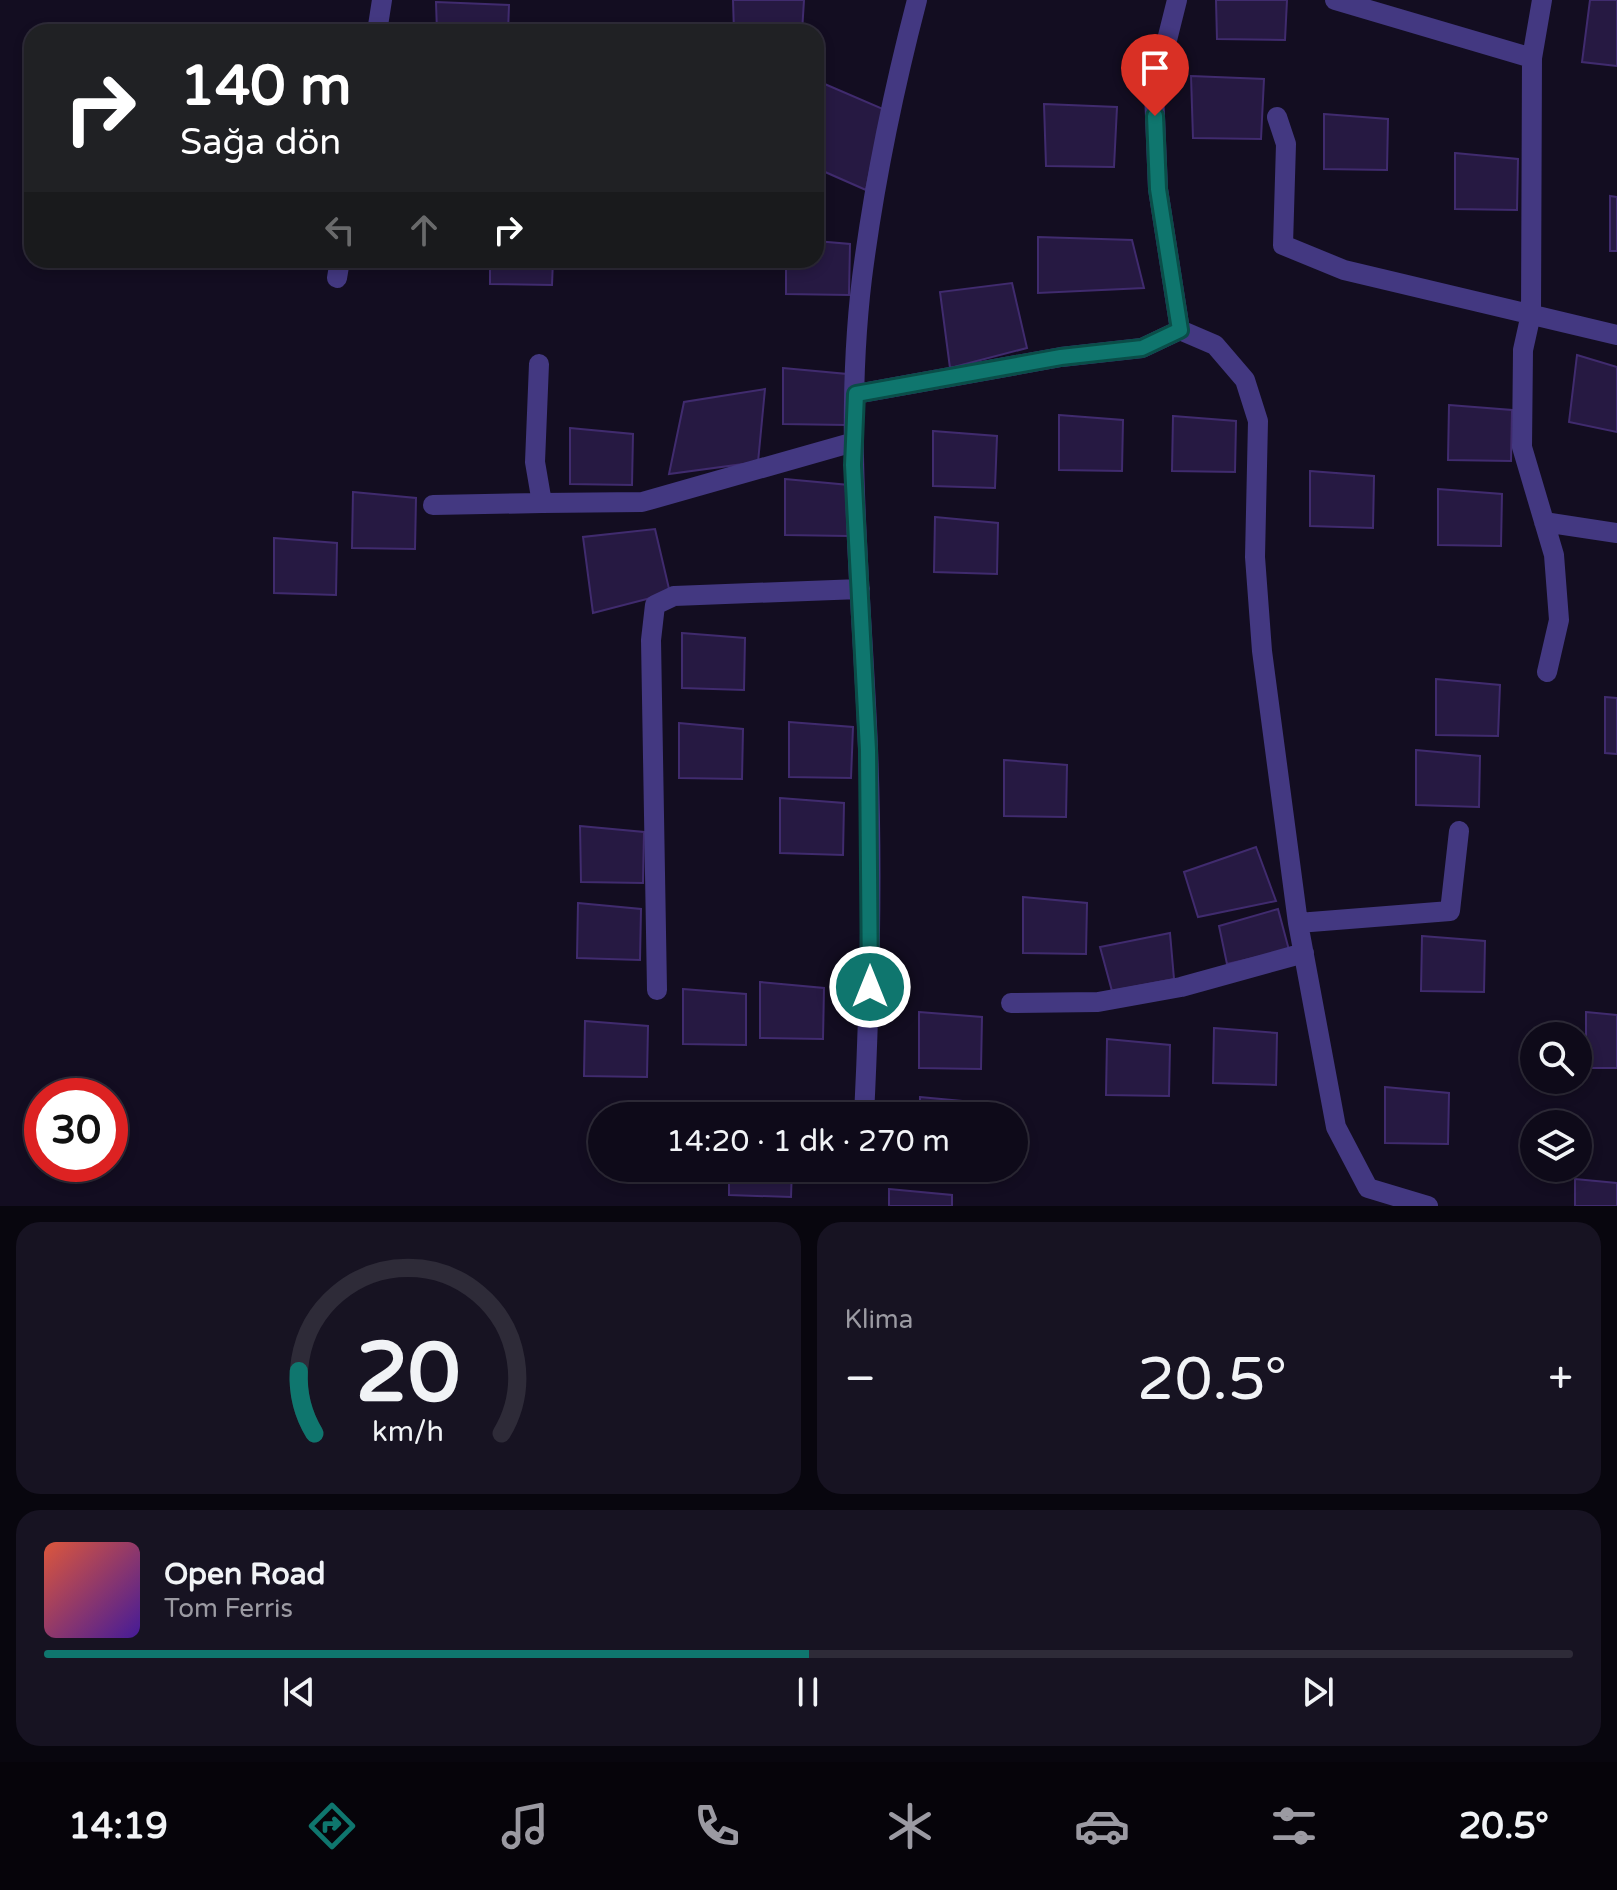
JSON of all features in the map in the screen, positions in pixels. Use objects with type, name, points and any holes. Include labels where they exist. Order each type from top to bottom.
[{"type":"street","points":[[378,24],[382,0]]},
{"type":"street","points":[[865,1102],[870,972],[868,750],[854,442],[856,394],[862,280],[871,221],[890,102],[917,0]]},
{"type":"street","points":[[1177,0],[1154,92],[1158,189],[1180,330]]},
{"type":"street","points":[[1335,0],[1532,58]]},
{"type":"street","points":[[1542,0],[1532,58],[1531,314],[1523,350],[1522,447],[1554,555],[1559,620],[1547,672]]},
{"type":"street","points":[[1277,117],[1286,144],[1283,245],[1344,270],[1617,335]]},
{"type":"street","points":[[856,394],[1061,357],[1142,348],[1180,330],[1215,345],[1245,380],[1258,421],[1256,572],[1262,651],[1298,923],[1336,1127],[1368,1188],[1428,1206]]},
{"type":"street","points":[[539,364],[535,462],[542,503]]},
{"type":"street","points":[[433,505],[642,502],[854,442]]},
{"type":"street","points":[[1544,522],[1617,533]]},
{"type":"street","points":[[657,990],[651,640],[655,605],[674,596],[860,589]]},
{"type":"street","points":[[1298,923],[1450,911],[1459,831]]},
{"type":"street","points":[[1011,1003],[1098,1002],[1181,987],[1304,953]]},
{"type":"building","points":[[733,0],[804,0],[802,24],[734,24]]},
{"type":"building","points":[[1216,0],[1287,0],[1285,40],[1217,39]]},
{"type":"building","points":[[1590,0],[1617,0],[1617,66],[1582,62]]},
{"type":"building","points":[[436,2],[509,5],[508,24],[437,24]]},
{"type":"building","points":[[1191,76],[1264,79],[1261,139],[1193,138]]},
{"type":"building","points":[[824,84],[883,109],[866,190],[824,172]]},
{"type":"building","points":[[1044,104],[1117,107],[1114,167],[1046,166]]},
{"type":"building","points":[[1324,114],[1388,119],[1387,170],[1324,169]]},
{"type":"building","points":[[1455,153],[1518,159],[1517,210],[1455,209]]},
{"type":"building","points":[[1610,196],[1617,197],[1617,251],[1610,251]]},
{"type":"building","points":[[1038,237],[1132,240],[1144,288],[1038,293]]},
{"type":"building","points":[[824,242],[850,244],[849,295],[786,294],[786,268],[824,268]]},
{"type":"building","points":[[490,268],[553,268],[552,285],[490,284]]},
{"type":"building","points":[[1012,283],[1027,348],[950,368],[940,292]]},
{"type":"building","points":[[1577,355],[1617,367],[1617,432],[1569,422]]},
{"type":"building","points":[[783,368],[847,374],[846,425],[783,424]]},
{"type":"building","points":[[765,389],[758,462],[669,474],[684,402]]},
{"type":"building","points":[[1449,405],[1512,410],[1511,461],[1448,460]]},
{"type":"building","points":[[1059,415],[1123,420],[1122,471],[1059,470]]},
{"type":"building","points":[[1173,416],[1236,421],[1235,472],[1172,471]]},
{"type":"building","points":[[570,428],[633,434],[632,485],[570,484]]},
{"type":"building","points":[[933,431],[997,436],[995,488],[933,486]]},
{"type":"building","points":[[1310,471],[1374,476],[1373,528],[1310,526]]},
{"type":"building","points":[[785,479],[849,485],[848,536],[785,535]]},
{"type":"building","points":[[1438,489],[1502,494],[1501,546],[1438,545]]},
{"type":"building","points":[[353,492],[416,498],[415,549],[352,548]]},
{"type":"building","points":[[935,517],[998,523],[997,574],[934,572]]},
{"type":"building","points":[[655,529],[670,593],[593,613],[583,537]]},
{"type":"building","points":[[274,538],[337,543],[336,595],[274,593]]},
{"type":"building","points":[[682,633],[745,638],[744,690],[682,688]]},
{"type":"building","points":[[1436,679],[1500,685],[1498,736],[1436,735]]},
{"type":"building","points":[[1605,697],[1617,698],[1617,754],[1605,753]]},
{"type":"building","points":[[789,722],[853,727],[851,778],[789,777]]},
{"type":"building","points":[[679,723],[743,729],[742,779],[679,778]]},
{"type":"building","points":[[1416,750],[1480,756],[1479,807],[1416,805]]},
{"type":"building","points":[[1004,760],[1067,765],[1066,817],[1004,816]]},
{"type":"building","points":[[780,798],[844,803],[843,855],[780,853]]},
{"type":"building","points":[[580,826],[644,832],[643,883],[581,882]]},
{"type":"building","points":[[1256,847],[1276,901],[1198,917],[1184,872]]},
{"type":"building","points":[[1023,897],[1087,903],[1086,954],[1023,953]]},
{"type":"building","points":[[578,903],[641,909],[640,960],[577,958]]},
{"type":"building","points":[[1278,909],[1289,950],[1227,964],[1219,926]]},
{"type":"building","points":[[1170,933],[1174,979],[1112,991],[1100,947]]},
{"type":"building","points":[[1422,936],[1485,941],[1484,992],[1421,991]]},
{"type":"building","points":[[760,982],[824,988],[823,1039],[760,1038]]},
{"type":"building","points":[[683,989],[746,994],[746,1045],[683,1044]]},
{"type":"building","points":[[919,1012],[982,1017],[981,1069],[919,1068]]},
{"type":"building","points":[[1586,1012],[1617,1015],[1617,1068],[1592,1068],[1592,1022],[1586,1022]]},
{"type":"building","points":[[585,1021],[648,1026],[647,1077],[584,1076]]},
{"type":"building","points":[[1214,1028],[1277,1033],[1276,1085],[1213,1083]]},
{"type":"building","points":[[1107,1039],[1170,1045],[1169,1096],[1106,1095]]},
{"type":"building","points":[[1385,1087],[1449,1093],[1448,1144],[1385,1143]]},
{"type":"building","points":[[920,1097],[972,1102],[920,1102]]},
{"type":"building","points":[[729,1182],[792,1182],[791,1197],[729,1195]]},
{"type":"building","points":[[1575,1182],[1617,1183],[1617,1206],[1575,1206]]},
{"type":"building","points":[[889,1189],[952,1195],[952,1206],[889,1206]]},
{"type":"route","points":[[870,987],[868,750],[853,465],[856,394],[1061,357],[1142,348],[1180,330],[1158,189],[1155,116]]}]
